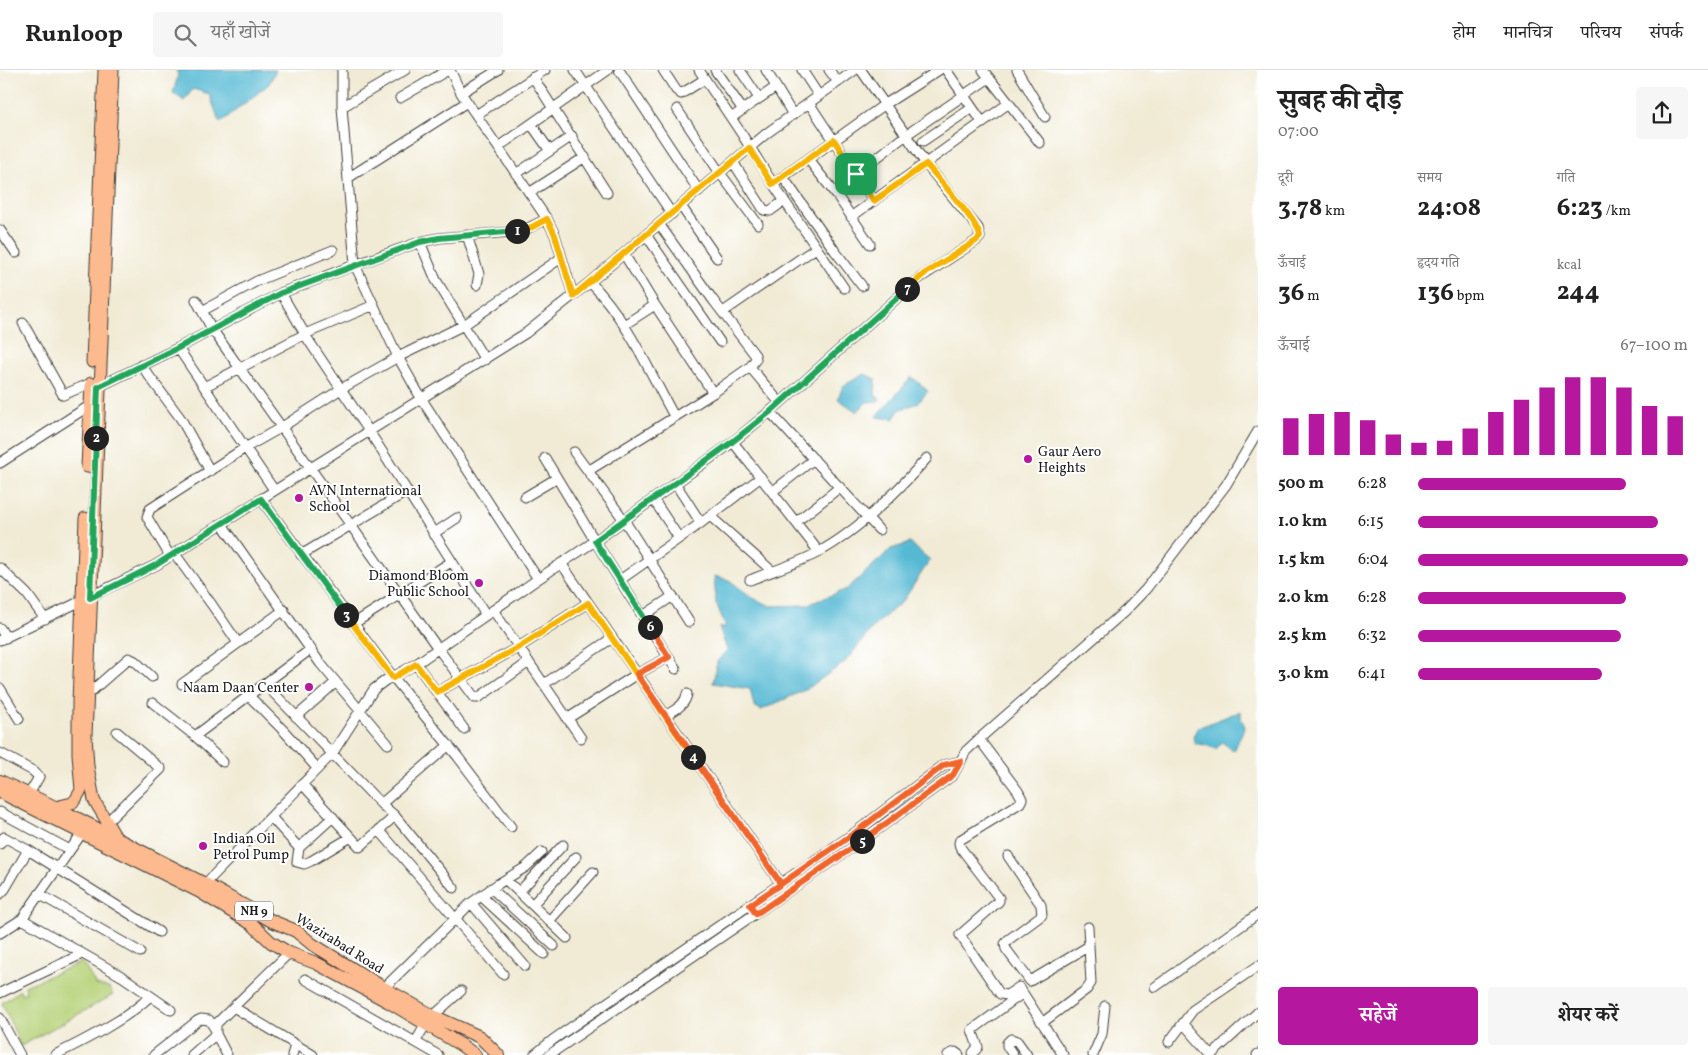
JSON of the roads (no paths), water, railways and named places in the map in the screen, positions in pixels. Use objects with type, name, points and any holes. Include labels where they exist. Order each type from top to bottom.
[{"type":"highway","name":"Wazirabad Road","points":[[0,781],[29,794],[296,931],[312,944],[384,988],[476,1055]]},
{"type":"highway","name":"Wazirabad Road","points":[[0,792],[200,892],[252,924],[271,942],[290,953],[316,963],[429,1020],[480,1038],[487,1042],[497,1055]]},
{"type":"highway","points":[[263,934],[286,940],[288,936],[280,924]]},
{"type":"highway","name":"Wazirabad Road","points":[[481,1055],[470,1046],[472,1041],[497,1055]]},
{"type":"main road","points":[[104,70],[105,159]]},
{"type":"main road","points":[[54,807],[72,803],[80,790],[78,754],[93,406],[105,159],[113,70]]},
{"type":"main road","points":[[86,600],[86,753],[90,785],[94,800],[117,839]]},
{"type":"street","points":[[350,70],[342,72],[342,107],[355,265],[398,357],[422,398],[538,579]]},
{"type":"street","points":[[342,107],[405,70]]},
{"type":"street","points":[[400,98],[449,70],[461,93],[547,219],[555,235],[573,296]]},
{"type":"street","points":[[461,93],[498,70]]},
{"type":"street","points":[[476,115],[544,70]]},
{"type":"street","points":[[575,70],[672,214]]},
{"type":"street","points":[[498,147],[608,70]]},
{"type":"street","points":[[619,70],[699,191]]},
{"type":"street","points":[[663,70],[676,90],[682,94],[705,80]]},
{"type":"street","points":[[699,70],[772,184],[844,288]]},
{"type":"street","points":[[716,70],[742,110]]},
{"type":"street","points":[[740,70],[760,98]]},
{"type":"street","points":[[766,70],[793,114]]},
{"type":"street","points":[[802,70],[819,96]]},
{"type":"street","points":[[830,70],[838,82]]},
{"type":"street","points":[[0,628],[3,639],[156,565],[485,360],[547,318],[749,148],[855,70]]},
{"type":"street","points":[[205,884],[332,754],[374,689],[386,680],[393,678],[416,664],[437,647],[595,541],[732,442],[770,412],[917,280],[980,237],[978,228],[926,164],[861,70]]},
{"type":"street","points":[[772,184],[884,104],[939,70]]},
{"type":"street","points":[[946,70],[983,123]]},
{"type":"street","points":[[983,70],[1040,142]]},
{"type":"street","points":[[1019,71],[1045,117]]},
{"type":"street","points":[[533,77],[608,193]]},
{"type":"street","points":[[856,174],[906,136],[990,78]]},
{"type":"street","points":[[731,118],[776,87]]},
{"type":"street","points":[[348,178],[467,102]]},
{"type":"street","points":[[808,103],[874,201]]},
{"type":"street","points":[[851,217],[1009,103]]},
{"type":"street","points":[[923,141],[972,108]]},
{"type":"street","points":[[677,109],[720,173],[758,224]]},
{"type":"street","points":[[532,124],[550,151]]},
{"type":"street","points":[[516,174],[572,136]]},
{"type":"street","points":[[529,193],[585,157]]},
{"type":"street","points":[[808,159],[838,196],[870,244]]},
{"type":"street","points":[[733,162],[764,210],[770,211],[784,201]]},
{"type":"street","points":[[783,177],[862,286]]},
{"type":"street","points":[[681,206],[717,258]]},
{"type":"street","points":[[23,322],[61,394],[64,396],[95,388],[178,348],[281,293],[355,265],[420,242],[439,238],[522,231],[547,219]]},
{"type":"street","points":[[588,471],[713,393],[750,367],[756,359],[755,355],[659,224]]},
{"type":"street","points":[[0,230],[16,253]]},
{"type":"street","points":[[467,235],[479,274],[477,285]]},
{"type":"street","points":[[646,235],[720,342]]},
{"type":"street","points":[[420,242],[436,280],[485,360]]},
{"type":"street","points":[[723,312],[816,248]]},
{"type":"street","points":[[202,311],[263,279],[333,250]]},
{"type":"street","points":[[624,254],[713,393]]},
{"type":"street","points":[[238,643],[149,521],[148,513],[150,509],[341,389],[398,357],[464,325],[562,258]]},
{"type":"street","points":[[686,292],[700,281]]},
{"type":"street","points":[[590,282],[602,294],[624,325],[674,416]]},
{"type":"street","points":[[281,293],[305,334],[369,431],[451,562],[519,647],[581,738]]},
{"type":"street","points":[[196,300],[212,329],[399,594],[475,698],[478,698],[529,662]]},
{"type":"street","points":[[204,387],[305,334],[374,305]]},
{"type":"street","points":[[624,325],[655,305]]},
{"type":"street","points":[[178,348],[274,490]]},
{"type":"street","points":[[141,365],[181,419],[210,471]]},
{"type":"street","points":[[750,367],[780,403]]},
{"type":"street","points":[[0,463],[93,406]]},
{"type":"street","points":[[770,412],[879,530]]},
{"type":"street","points":[[550,1055],[864,839],[953,775],[966,751],[1125,611],[1146,589],[1226,485],[1258,430]]},
{"type":"street","points":[[732,442],[819,552]]},
{"type":"street","points":[[574,452],[624,520],[689,622]]},
{"type":"street","points":[[545,458],[676,670]]},
{"type":"street","points":[[750,580],[819,552],[868,517],[927,458]]},
{"type":"street","points":[[772,492],[814,460]]},
{"type":"street","points":[[620,580],[702,523],[761,477]]},
{"type":"street","points":[[525,497],[557,478]]},
{"type":"street","points":[[675,483],[702,523]]},
{"type":"street","points":[[796,522],[840,487]]},
{"type":"street","points":[[301,555],[406,492]]},
{"type":"street","points":[[261,499],[393,678],[449,745],[511,828]]},
{"type":"street","points":[[653,499],[679,538]]},
{"type":"street","points":[[710,516],[772,571]]},
{"type":"street","points":[[433,534],[458,518]]},
{"type":"street","points":[[222,524],[311,649],[388,744]]},
{"type":"street","points":[[353,624],[451,562]]},
{"type":"street","points":[[561,563],[781,884]]},
{"type":"street","points":[[0,568],[27,594],[45,619]]},
{"type":"street","points":[[643,616],[673,596]]},
{"type":"street","points":[[437,692],[519,647],[588,603]]},
{"type":"street","points":[[182,684],[284,610]]},
{"type":"street","points":[[544,684],[612,638]]},
{"type":"street","points":[[195,736],[311,649]]},
{"type":"street","points":[[568,719],[637,674],[669,657]]},
{"type":"street","points":[[87,695],[129,658],[135,660],[152,677]]},
{"type":"street","points":[[416,664],[464,729]]},
{"type":"street","points":[[296,717],[336,682]]},
{"type":"street","points":[[265,684],[381,804],[395,816],[454,888]]},
{"type":"street","points":[[0,688],[19,718]]},
{"type":"street","points":[[665,716],[682,705],[687,694]]},
{"type":"street","points":[[248,696],[284,731],[317,768]]},
{"type":"street","points":[[152,702],[195,736],[223,762]]},
{"type":"street","points":[[106,823],[161,769],[116,732]]},
{"type":"street","points":[[979,739],[1018,790],[1022,799],[1020,803],[960,840],[960,847],[999,898],[999,901],[960,935],[1000,994],[1007,996],[1021,990]]},
{"type":"street","points":[[381,804],[449,745]]},
{"type":"street","points":[[0,753],[33,770],[39,777],[29,794]]},
{"type":"street","points":[[534,1055],[856,832],[944,765],[961,761]]},
{"type":"street","points":[[302,784],[360,847],[395,816]]},
{"type":"street","points":[[0,812],[70,850]]},
{"type":"street","points":[[271,817],[299,848]]},
{"type":"street","points":[[333,817],[299,848],[298,862],[304,864],[351,837]]},
{"type":"street","points":[[379,830],[503,974]]},
{"type":"street","points":[[0,933],[22,919],[82,833]]},
{"type":"street","points":[[0,844],[4,837],[28,850],[159,932]]},
{"type":"street","points":[[519,892],[563,845]]},
{"type":"street","points":[[0,894],[28,850]]},
{"type":"street","points":[[384,988],[471,903],[526,867],[542,852]]},
{"type":"street","points":[[1008,856],[1041,905],[1042,915],[1005,944],[1006,949],[1030,981]]},
{"type":"street","points":[[532,904],[576,857]]},
{"type":"street","points":[[549,921],[593,872]]},
{"type":"street","points":[[506,880],[567,938]]},
{"type":"street","points":[[492,888],[554,946]]},
{"type":"street","points":[[39,894],[140,952]]},
{"type":"street","points":[[481,896],[544,954]]},
{"type":"street","points":[[471,903],[525,966]]},
{"type":"street","points":[[750,905],[756,914]]},
{"type":"street","points":[[1154,987],[1258,914]]},
{"type":"street","points":[[22,919],[123,978],[171,1010]]},
{"type":"street","points":[[1042,1023],[1087,989],[1091,983],[1088,927]]},
{"type":"street","points":[[973,1054],[978,1047],[972,1030],[1030,981],[1089,946]]},
{"type":"street","points":[[192,1055],[215,1031],[216,1024],[290,953]]},
{"type":"street","points":[[0,993],[82,954]]},
{"type":"street","points":[[1169,1042],[1183,1022],[1199,1006],[1258,966]]},
{"type":"street","points":[[304,978],[438,1055]]},
{"type":"street","points":[[1021,990],[1063,1055]]},
{"type":"street","points":[[416,1042],[429,1020],[461,991]]},
{"type":"street","points":[[55,1055],[122,1017],[150,996]]},
{"type":"street","points":[[1093,1055],[1102,1034],[1106,1006]]},
{"type":"street","points":[[234,1008],[313,1055]]},
{"type":"street","points":[[1183,1022],[1211,1055],[1258,1012]]},
{"type":"street","points":[[0,1018],[20,1055]]},
{"type":"street","points":[[154,1055],[197,1020],[202,1019],[209,1020],[228,1055]]},
{"type":"street","points":[[1013,1055],[1007,1046],[1011,1039],[1017,1041],[1027,1055]]},
{"type":"street","points":[[292,1055],[295,1045]]},
{"type":"street","points":[[948,1055],[955,1052],[959,1055]]},
{"type":"water","points":[[176,70],[276,70],[269,84],[220,123],[209,94],[193,89],[184,101],[173,93],[178,75]]},
{"type":"water","points":[[864,374],[876,379],[875,395],[880,398],[878,401],[867,402],[857,412],[838,399],[843,386]]},
{"type":"water","points":[[912,377],[928,391],[918,403],[899,410],[894,419],[876,417]]},
{"type":"water","points":[[910,543],[930,560],[903,601],[875,625],[844,663],[805,690],[761,710],[754,706],[750,689],[713,683],[717,662],[727,650],[719,627],[726,627],[716,603],[714,576],[729,580],[753,598],[771,606],[807,605],[847,589],[891,549]]},
{"type":"water","points":[[1241,711],[1241,719],[1245,726],[1234,751],[1222,742],[1216,749],[1195,744],[1193,737],[1197,728]]},
{"type":"place","name":"Gaur Aero Heights","points":[[1028,459]]},
{"type":"place","name":"AVN International School","points":[[299,498]]},
{"type":"place","name":"Diamond Bloom Public School","points":[[479,583]]},
{"type":"place","name":"Naam Daan Center","points":[[309,687]]},
{"type":"place","name":"Indian Oil Petrol Pump","points":[[203,846]]}]
